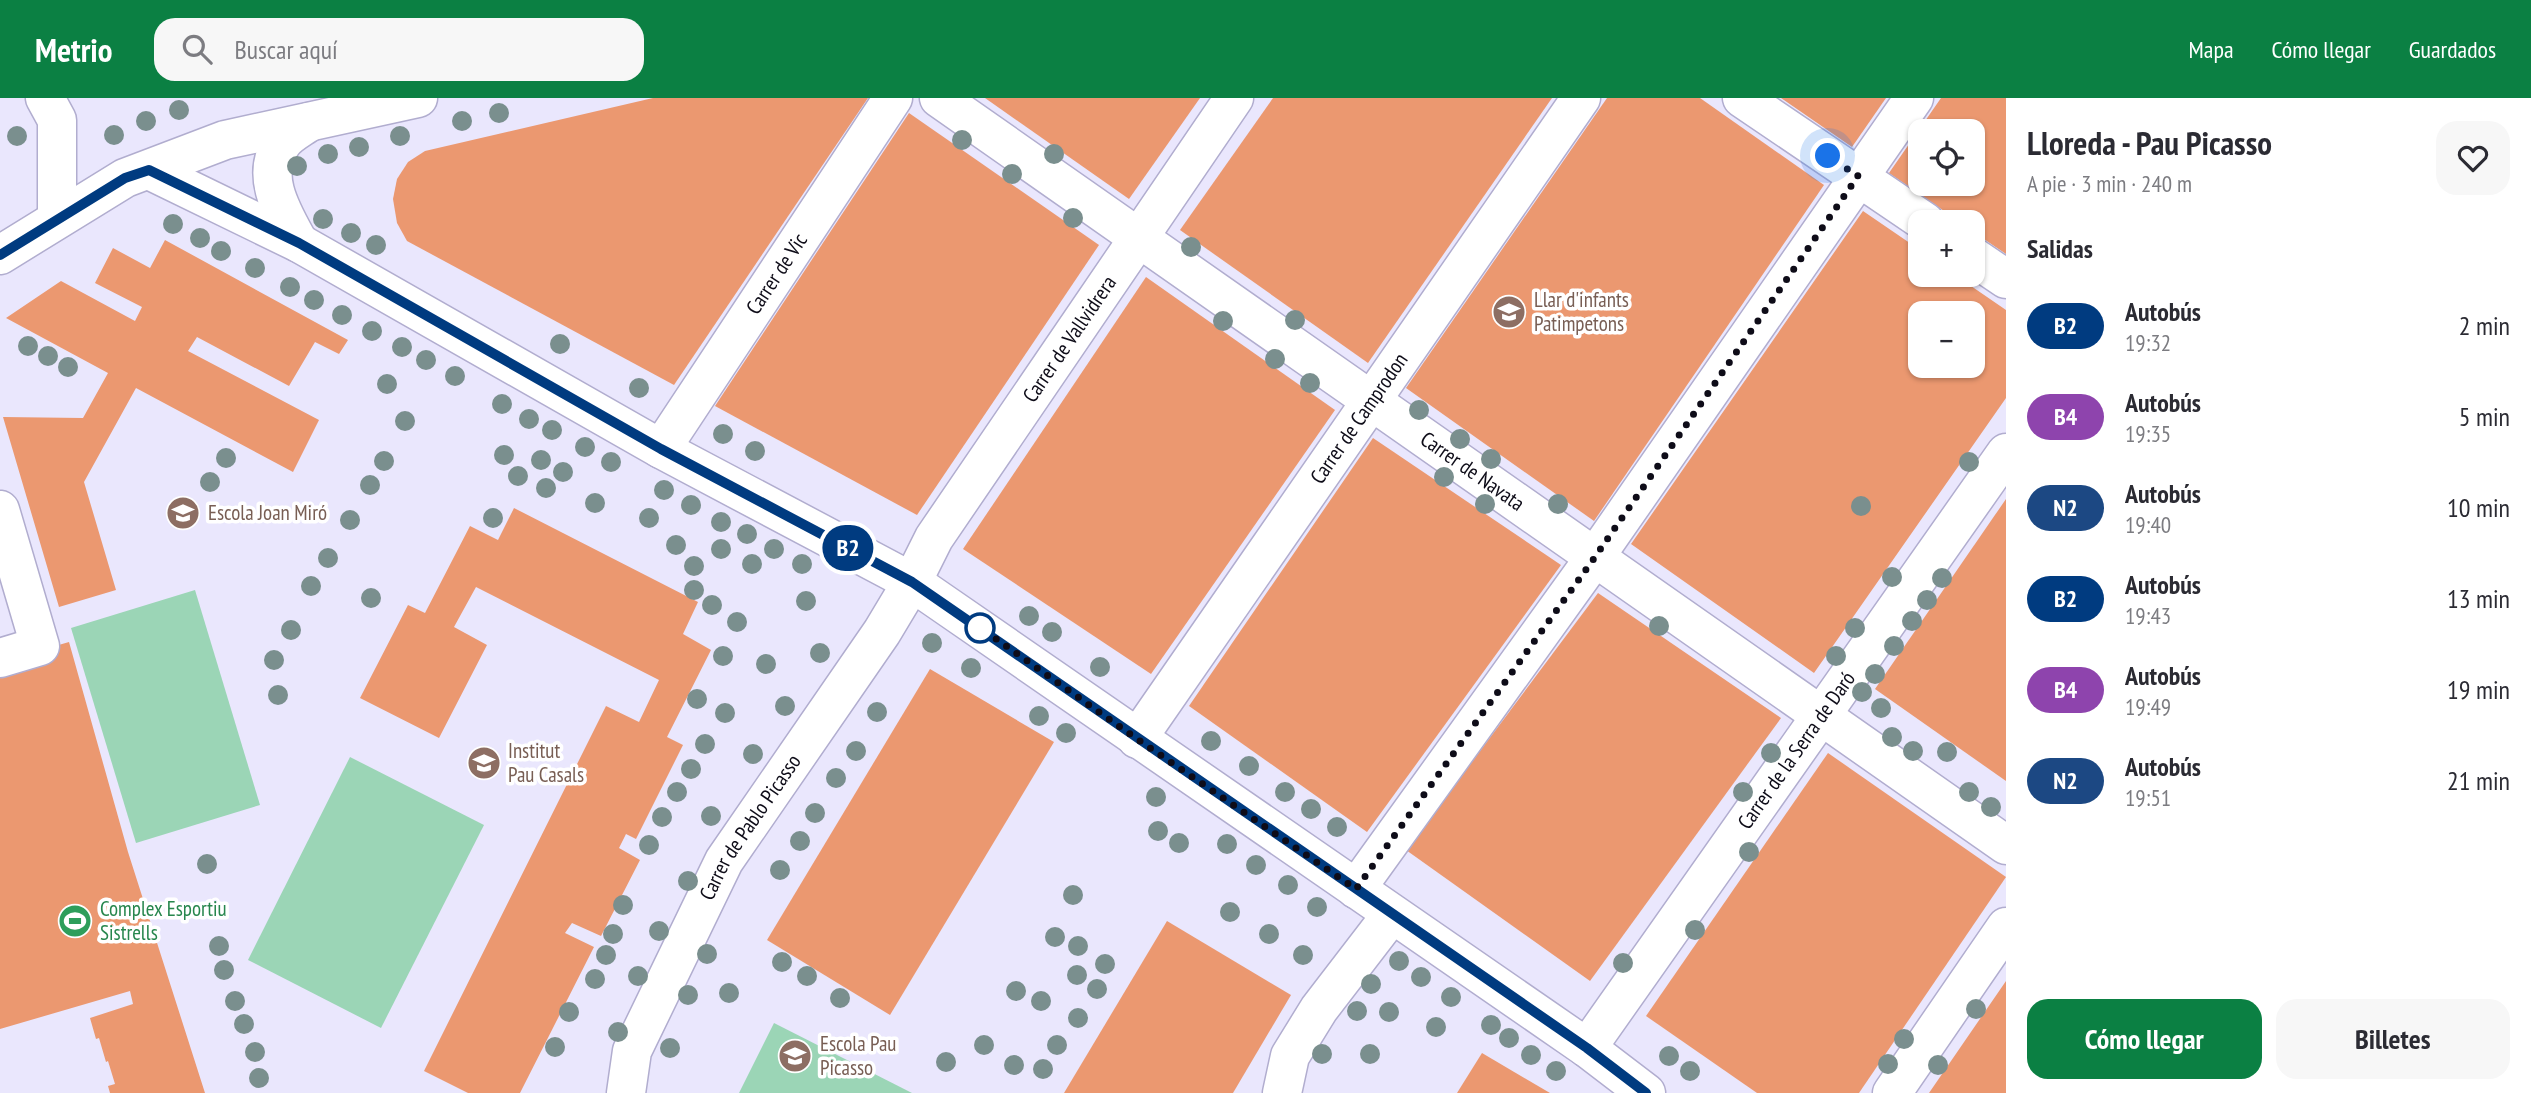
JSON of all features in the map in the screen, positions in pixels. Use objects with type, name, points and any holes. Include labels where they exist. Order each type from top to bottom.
[{"type":"street","points":[[45,98],[57,120],[57,219]]},
{"type":"street","points":[[0,255],[125,178],[225,140],[418,98]]},
{"type":"street","name":"Carrer de Vic","points":[[661,449],[893,98]]},
{"type":"street","name":"Carrer de Navata","points":[[939,98],[2006,845]]},
{"type":"street","name":"Carrer de Vallvidrera","points":[[912,582],[934,538],[1234,98]]},
{"type":"street","name":"Carrer de Camprodon","points":[[1137,739],[1581,98]]},
{"type":"street","points":[[1742,98],[1908,210]]},
{"type":"street","points":[[1356,889],[1595,557],[1914,98]]},
{"type":"street","points":[[299,243],[272,188],[274,162],[283,142],[309,122]]},
{"type":"street","points":[[149,170],[299,243],[661,449],[912,582],[1587,1048],[1646,1093]]},
{"type":"street","points":[[1985,265],[2006,279]]},
{"type":"street","name":"Carrer de la Serra de Daró","points":[[1587,1048],[2006,453]]},
{"type":"street","points":[[0,510],[40,646],[0,658]]},
{"type":"street","name":"Carrer de Pablo Picasso","points":[[626,1093],[632,1051],[724,861],[882,632],[912,582]]},
{"type":"street","points":[[1282,1093],[1290,1056],[1320,1009],[1392,914]]},
{"type":"street","points":[[1892,1093],[2006,927]]},
{"type":"green space","points":[[195,590],[260,805],[136,843],[71,628]]},
{"type":"green space","points":[[350,757],[484,825],[381,1028],[248,960]]},
{"type":"green space","points":[[774,1023],[912,1093],[739,1093]]},
{"type":"building","points":[[653,98],[868,98],[674,385],[407,241],[397,223],[393,199],[397,179],[408,162],[425,151]]},
{"type":"building","points":[[985,98],[1200,98],[1129,199]]},
{"type":"building","points":[[1273,98],[1552,98],[1368,363],[1180,230]]},
{"type":"building","points":[[1607,98],[1700,98],[1824,185],[1594,521],[1406,388]]},
{"type":"building","points":[[1781,98],[1886,98],[1852,147]]},
{"type":"building","points":[[1941,98],[2006,98],[2006,254],[1985,240],[1985,210],[1943,210],[1922,196],[1985,196],[1985,119],[1926,119]]},
{"type":"building","points":[[909,113],[1099,245],[917,515],[715,406]]},
{"type":"building","points":[[1908,146],[1908,186],[1889,173]]},
{"type":"building","points":[[1863,211],[1908,242],[1908,287],[1972,287],[2006,310],[2006,398],[1814,673],[1631,544]]},
{"type":"building","points":[[165,240],[348,340],[339,354],[315,342],[289,386],[197,337],[188,351],[319,420],[293,472],[136,388],[84,482],[116,590],[59,607],[3,417],[83,418],[108,373],[6,318],[61,281],[135,321],[142,307],[95,283],[113,248],[150,268]]},
{"type":"building","points":[[1146,277],[1335,410],[1151,674],[963,549]]},
{"type":"building","points":[[1373,438],[1561,565],[1367,832],[1189,706]]},
{"type":"building","points":[[2006,499],[2006,781],[1875,689]]},
{"type":"building","points":[[514,508],[698,602],[683,634],[711,650],[667,737],[683,745],[636,839],[626,834],[619,848],[640,860],[601,936],[572,923],[565,933],[594,947],[520,1093],[468,1093],[424,1071],[606,706],[639,722],[659,680],[476,587],[454,627],[487,645],[439,738],[360,698],[408,605],[425,613],[470,526],[498,540]]},
{"type":"building","points":[[1598,593],[1781,718],[1590,981],[1406,850]]},
{"type":"building","name":"Complex Esportiu Sistrells","points":[[69,642],[128,852],[205,1093],[110,1093],[108,1086],[115,1084],[90,1018],[133,1004],[130,991],[0,1029],[0,662]]},
{"type":"building","points":[[930,669],[1054,742],[890,1015],[767,940]]},
{"type":"building","points":[[1828,753],[2006,877],[1859,1093],[1757,1093],[1646,1016]]},
{"type":"building","points":[[1167,921],[1291,995],[1233,1093],[1064,1093]]},
{"type":"building","points":[[2006,981],[2006,1093],[1929,1093]]},
{"type":"building","points":[[1482,1053],[1550,1093],[1457,1093]]},
{"type":"bus line","name":"B2","points":[[0,255],[125,178],[149,170],[299,243],[661,449],[912,582],[1587,1048],[1646,1093]]},
{"type":"place","name":"Llar d'infants Patimpetons","points":[[1509,312]]},
{"type":"place","name":"Escola Joan Miró","points":[[183,513]]},
{"type":"place","name":"Institut Pau Casals","points":[[484,763]]},
{"type":"place","name":"Complex Esportiu Sistrells","points":[[75,921]]},
{"type":"place","name":"Escola Pau Picasso","points":[[795,1056]]},
{"type":"route","points":[[980,628],[978,626],[1356,889],[1595,557],[1858,176],[1828,156]]}]
